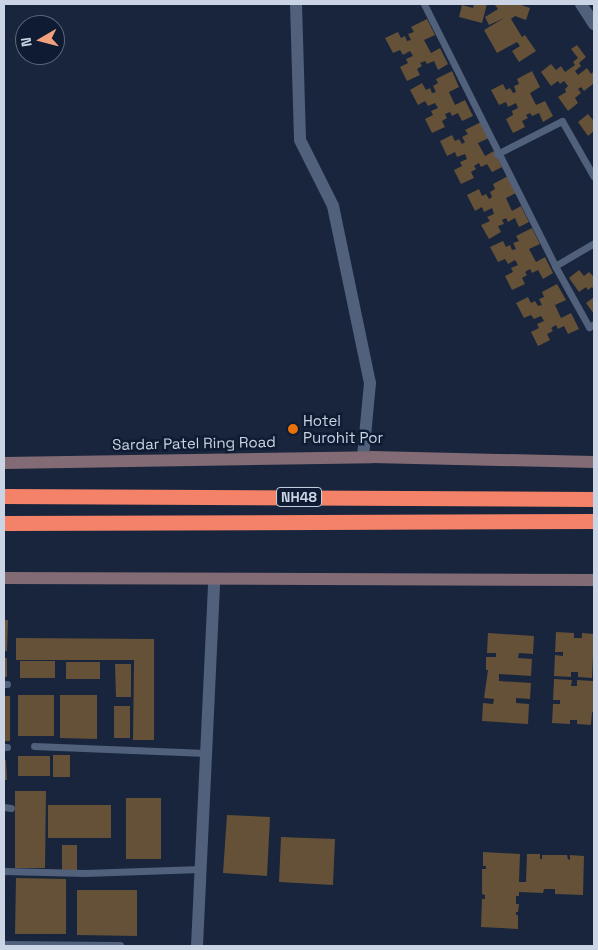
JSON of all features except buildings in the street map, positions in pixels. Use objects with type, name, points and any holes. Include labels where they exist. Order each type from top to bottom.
[{"type":"highway","name":"NH48","points":[[4,496],[594,499]]},
{"type":"highway","name":"NH48","points":[[4,523],[594,521]]},
{"type":"street","points":[[296,4],[300,140],[332,206],[370,383],[364,457]]},
{"type":"street","points":[[581,4],[594,24]]},
{"type":"street","name":"Sardar Patel Ring Road","points":[[4,463],[364,457],[594,462]]},
{"type":"street","points":[[4,578],[594,580]]},
{"type":"street","points":[[197,946],[214,580]]},
{"type":"lane","points":[[424,4],[497,154],[555,266],[589,327],[594,324]]},
{"type":"lane","points":[[497,154],[562,120],[594,177]]},
{"type":"lane","points":[[555,266],[594,242]]},
{"type":"lane","points":[[34,746],[206,752]]},
{"type":"lane","points":[[4,871],[85,873],[200,869]]},
{"type":"lane","points":[[4,944],[120,946]]},
{"type":"place","name":"Hotel Purohit Por","points":[[293,429]]}]
